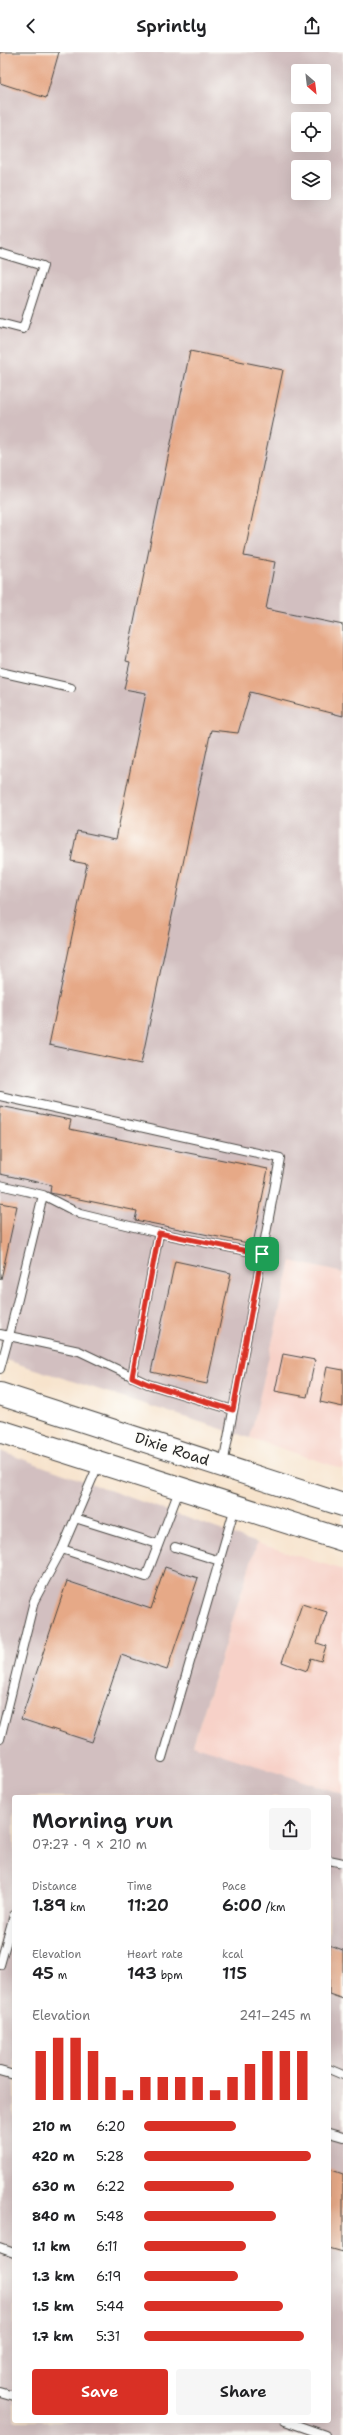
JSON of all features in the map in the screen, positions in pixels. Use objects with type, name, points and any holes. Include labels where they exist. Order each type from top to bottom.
[{"type":"main road","name":"Dixie Road","points":[[0,1394],[343,1505]]},
{"type":"main road","points":[[0,1431],[343,1540]]},
{"type":"lane","points":[[0,253],[43,266],[23,329],[0,323]]},
{"type":"lane","points":[[0,672],[71,688]]},
{"type":"lane","points":[[0,1096],[280,1158],[223,1466]]},
{"type":"lane","points":[[0,1185],[43,1195],[80,1214],[159,1233],[262,1254]]},
{"type":"lane","points":[[0,1369],[43,1195]]},
{"type":"lane","points":[[132,1377],[159,1233]]},
{"type":"lane","points":[[0,1334],[79,1351],[148,1384],[233,1410]]},
{"type":"lane","points":[[0,1739],[34,1601],[62,1549],[100,1463]]},
{"type":"lane","points":[[62,1549],[146,1577],[180,1488]]},
{"type":"lane","points":[[162,1758],[235,1506]]},
{"type":"lane","points":[[75,1518],[158,1544]]},
{"type":"lane","points":[[175,1547],[220,1561]]},
{"type":"lane","points":[[331,1860],[343,1863]]},
{"type":"lane","points":[[0,1965],[12,1921]]},
{"type":"lane","points":[[331,2070],[343,2075]]},
{"type":"lane","points":[[0,2071],[12,2074]]},
{"type":"lane","points":[[331,2134],[343,2137]]},
{"type":"lane","points":[[0,2248],[12,2252]]},
{"type":"lane","points":[[0,2392],[12,2395]]},
{"type":"lane","points":[[291,2423],[325,2435]]},
{"type":"shaded area","points":[[0,52],[343,52],[343,1273],[291,1261],[250,1438],[0,1358]]},
{"type":"shaded area","points":[[291,1261],[343,1273],[343,1469],[250,1438]]},
{"type":"shaded area","points":[[0,1451],[257,1543],[193,1745],[343,1794],[343,2435],[0,2435]]},
{"type":"shaded area","points":[[257,1543],[343,1570],[343,1794],[193,1746]]},
{"type":"building","points":[[0,52],[59,52],[46,98],[0,83]]},
{"type":"building","points":[[190,351],[283,370],[244,556],[275,562],[266,609],[343,625],[343,716],[250,692],[238,733],[211,730],[141,1064],[49,1045],[87,864],[71,861],[77,831],[116,839],[146,693],[124,689],[130,662],[126,661]]},
{"type":"building","points":[[0,1106],[71,1120],[69,1129],[268,1169],[253,1244],[135,1220],[137,1211],[50,1193],[51,1185],[0,1174]]},
{"type":"building","points":[[0,1203],[17,1206],[1,1279],[0,1278]]},
{"type":"building","points":[[175,1261],[231,1273],[207,1384],[151,1372]]},
{"type":"building","points":[[283,1354],[315,1360],[307,1397],[275,1391]]},
{"type":"building","points":[[327,1367],[343,1370],[343,1407],[320,1402]]},
{"type":"building","points":[[165,1567],[198,1578],[167,1670],[121,1655],[92,1742],[21,1719],[67,1581],[151,1609]]},
{"type":"building","points":[[302,1604],[327,1612],[317,1643],[326,1646],[321,1661],[311,1658],[307,1671],[282,1662]]},
{"type":"building","points":[[331,1946],[343,1950],[343,1999],[331,1995]]},
{"type":"building","points":[[331,2170],[343,2174],[343,2252],[331,2249]]},
{"type":"route","points":[[159,1233],[262,1254],[233,1410],[148,1384],[132,1377],[159,1233]]}]
